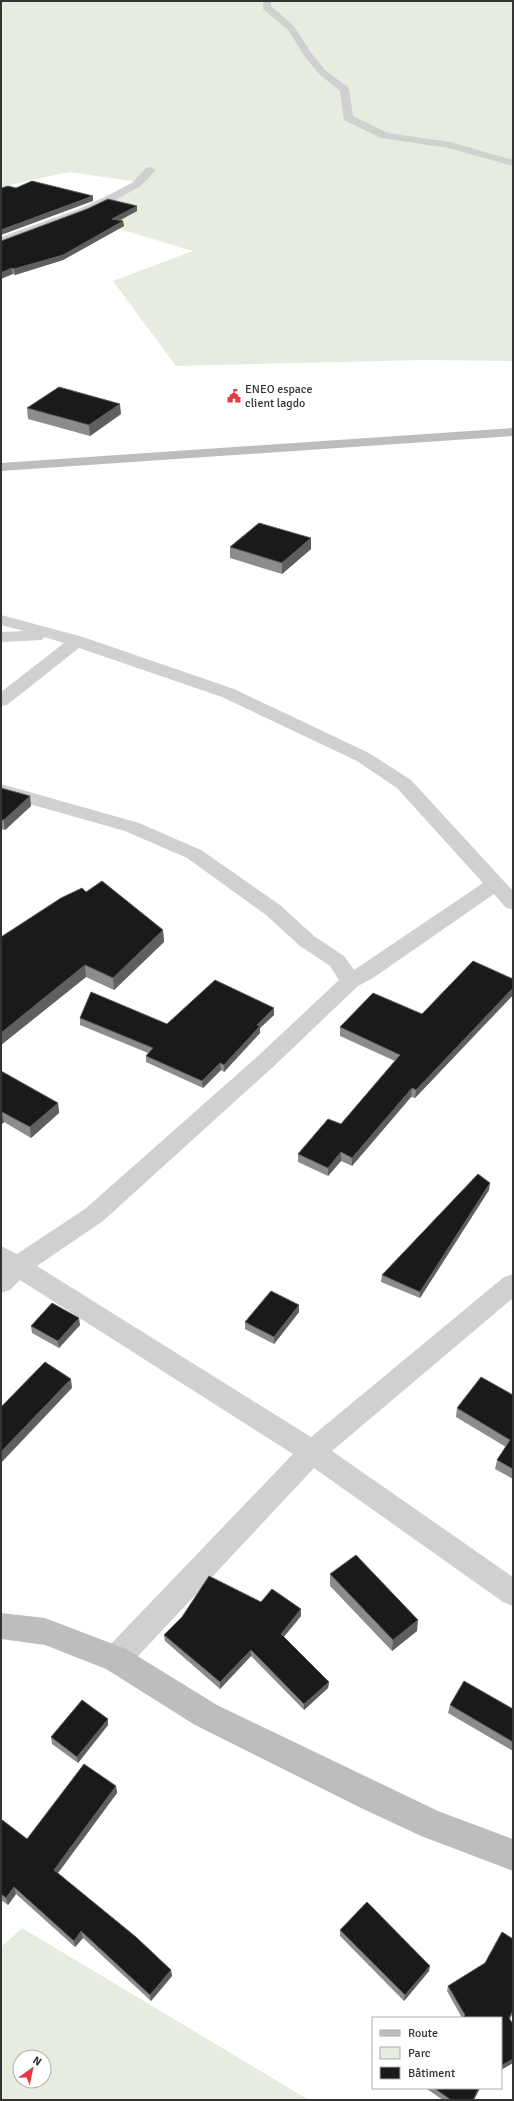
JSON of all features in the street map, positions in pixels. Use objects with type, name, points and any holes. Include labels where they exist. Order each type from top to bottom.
[{"type":"street","points":[[267,1],[266,7],[291,28],[300,40],[308,56],[322,72],[345,90],[348,118],[385,136],[450,145],[513,163]]},
{"type":"street","points":[[1,241],[83,211],[113,197],[137,184],[150,170]]},
{"type":"street","points":[[1,467],[513,432]]},
{"type":"street","points":[[1,620],[69,638],[228,693],[363,757],[404,784],[513,903]]},
{"type":"street","points":[[1,637],[69,638]]},
{"type":"street","points":[[1,701],[69,638]]},
{"type":"street","points":[[1,790],[132,827],[194,854],[273,910],[307,941],[337,961],[351,980]]},
{"type":"street","points":[[495,884],[366,973],[351,980],[266,1062],[94,1216],[6,1268],[312,1452],[513,1593]]},
{"type":"street","points":[[116,1659],[312,1452],[513,1284]]},
{"type":"street","points":[[1,1626],[45,1632],[116,1659],[206,1715],[372,1797],[432,1825],[513,1854]]},
{"type":"green space","points":[[1,1],[513,1],[513,361],[424,360],[176,366],[113,281],[193,251],[79,217],[145,183],[69,172],[1,187]]},
{"type":"green space","points":[[22,1928],[309,2100],[1,2100],[1,1947]]},
{"type":"building","points":[[32,181],[93,196],[1,230],[1,188],[8,186],[16,188]]},
{"type":"building","points":[[108,199],[137,206],[112,219],[123,221],[63,255],[14,269],[12,268],[1,273],[1,241],[87,209]]},
{"type":"building","points":[[59,387],[120,404],[89,425],[27,408]]},
{"type":"building","points":[[259,523],[311,538],[282,563],[230,547]]},
{"type":"building","points":[[1,788],[30,796],[4,820],[1,820]]},
{"type":"building","points":[[102,881],[163,930],[113,978],[85,965],[1,1033],[1,937],[61,898],[82,888],[86,892]]},
{"type":"building","points":[[473,961],[513,979],[513,988],[416,1090],[412,1088],[352,1158],[341,1152],[328,1168],[298,1154],[328,1119],[341,1124],[400,1055],[340,1027],[373,993],[422,1014]]},
{"type":"building","points":[[215,980],[274,1008],[257,1025],[260,1026],[224,1065],[220,1063],[202,1081],[146,1056],[153,1048],[80,1018],[91,992],[167,1024]]},
{"type":"building","points":[[1,1071],[58,1103],[30,1127],[2,1112],[1,1113]]},
{"type":"building","points":[[478,1174],[490,1183],[420,1292],[382,1275]]},
{"type":"building","points":[[271,1291],[299,1305],[274,1337],[245,1322]]},
{"type":"building","points":[[52,1303],[79,1318],[58,1341],[31,1326]]},
{"type":"building","points":[[45,1362],[71,1379],[1,1452],[1,1407]]},
{"type":"building","points":[[481,1377],[513,1395],[513,1469],[497,1460],[510,1440],[457,1408]]},
{"type":"building","points":[[356,1555],[418,1620],[393,1640],[330,1574]]},
{"type":"building","points":[[209,1576],[261,1602],[272,1589],[301,1609],[281,1634],[329,1682],[304,1704],[251,1650],[220,1682],[164,1635],[182,1617]]},
{"type":"building","points":[[464,1681],[513,1709],[513,1742],[450,1705]]},
{"type":"building","points":[[82,1700],[108,1719],[77,1757],[51,1737]]},
{"type":"building","points":[[84,1764],[116,1786],[54,1870],[136,1937],[171,1970],[150,1995],[81,1931],[74,1941],[14,1887],[6,1898],[1,1894],[1,1819],[27,1839]]},
{"type":"building","points":[[367,1902],[430,1966],[405,1995],[340,1930]]},
{"type":"building","points":[[502,1932],[513,1939],[513,2010],[509,2018],[513,2024],[513,2059],[502,2065],[502,2017],[464,2017],[465,2015],[448,1986],[485,1963]]},
{"type":"building","points":[[435,2089],[478,2089],[473,2100],[451,2100]]},
{"type":"place","name":"ENEO espace client lagdo","points":[[234,396]]}]
